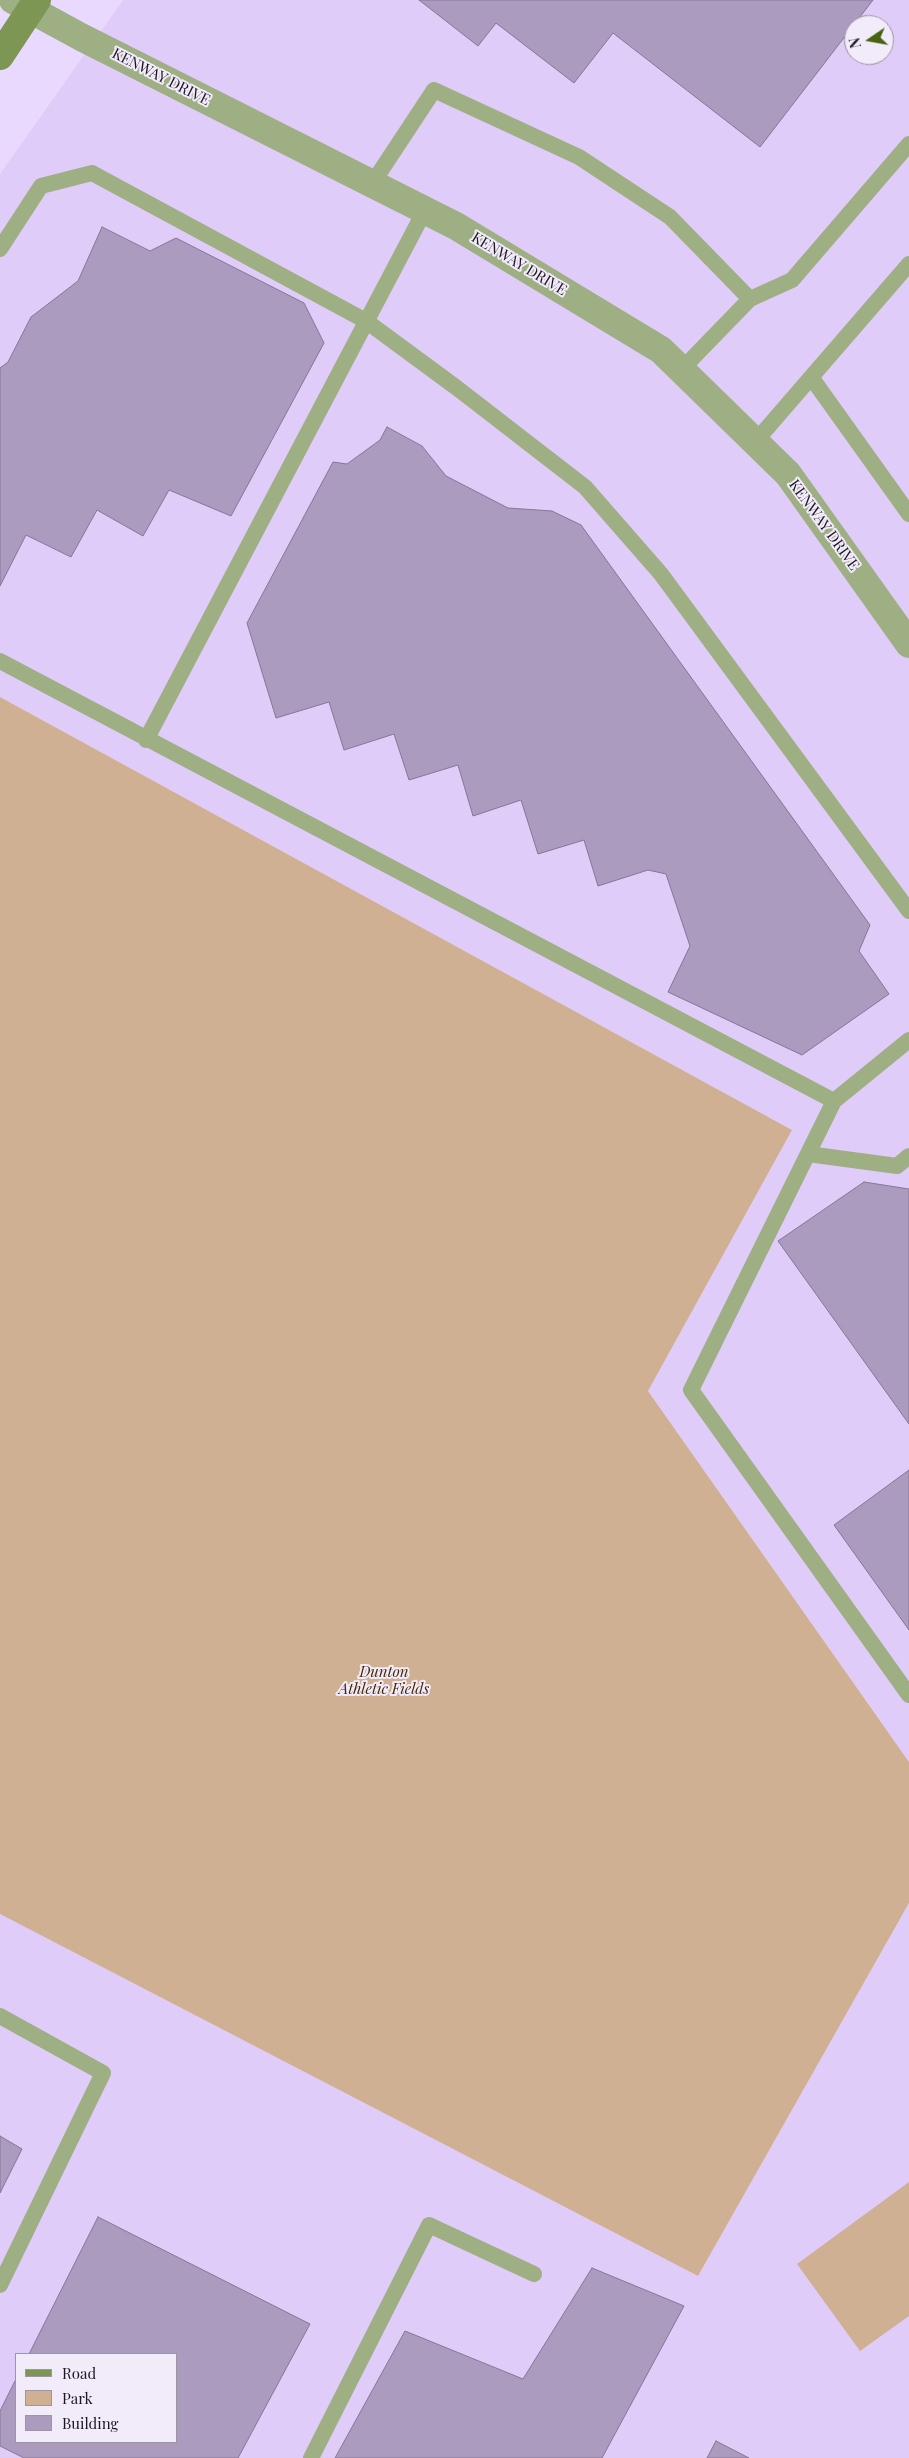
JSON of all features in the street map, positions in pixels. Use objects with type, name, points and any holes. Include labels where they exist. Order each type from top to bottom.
[{"type":"main road","points":[[0,56],[27,3]]},
{"type":"street","name":"KENWAY DRIVE","points":[[27,3],[456,226],[661,350],[788,474],[909,644]]},
{"type":"lane","points":[[372,184],[434,90],[579,158],[670,217],[750,299]]},
{"type":"lane","points":[[681,370],[750,299],[792,280],[909,144]]},
{"type":"lane","points":[[0,249],[41,186],[92,173],[366,321],[585,486],[661,574],[909,911]]},
{"type":"lane","points":[[146,740],[425,210]]},
{"type":"lane","points":[[756,442],[909,264]]},
{"type":"lane","points":[[811,377],[909,514]]},
{"type":"lane","points":[[0,661],[146,740],[834,1101]]},
{"type":"lane","points":[[909,1040],[834,1101],[691,1390],[909,1695]]},
{"type":"lane","points":[[808,1154],[897,1166],[909,1156]]},
{"type":"lane","points":[[0,2016],[103,2073],[0,2285]]},
{"type":"lane","points":[[311,2458],[429,2225],[534,2274]]},
{"type":"shaded area","points":[[123,0],[909,0],[909,1762],[648,1391],[792,1130],[0,697],[0,174]]},
{"type":"shaded area","points":[[909,1903],[909,2458],[0,2458],[0,1914],[698,2276]]},
{"type":"green space","name":"Dunton Athletic Fields","points":[[0,697],[792,1130],[648,1391],[909,1762],[909,1903],[698,2276],[0,1914]]},
{"type":"green space","points":[[909,2182],[909,2316],[860,2351],[797,2264]]},
{"type":"building","points":[[419,0],[873,0],[861,15],[844,15],[844,38],[760,147],[613,33],[574,83],[496,23],[478,46]]},
{"type":"building","points":[[102,227],[150,251],[176,238],[304,303],[324,343],[231,516],[169,490],[143,536],[97,510],[71,557],[26,535],[0,586],[0,368],[8,362],[31,317],[78,281]]},
{"type":"building","points":[[387,427],[422,446],[446,476],[508,508],[552,511],[581,525],[870,925],[859,951],[889,994],[802,1055],[668,992],[690,946],[666,874],[648,870],[598,886],[584,840],[538,854],[521,800],[473,816],[458,765],[409,780],[394,734],[344,750],[329,702],[276,718],[247,623],[333,462],[347,464],[380,440]]},
{"type":"building","points":[[864,1182],[909,1189],[909,1424],[778,1241]]},
{"type":"building","points":[[909,1470],[909,1630],[834,1525]]},
{"type":"building","points":[[0,2136],[22,2149],[0,2193]]},
{"type":"building","points":[[98,2217],[310,2324],[238,2458],[24,2458],[0,2446],[0,2411],[15,2381],[15,2443],[178,2443],[178,2353],[30,2353]]},
{"type":"building","points":[[592,2268],[684,2306],[602,2458],[335,2458],[405,2331],[523,2379]]},
{"type":"building","points":[[716,2441],[749,2458],[707,2458]]}]
